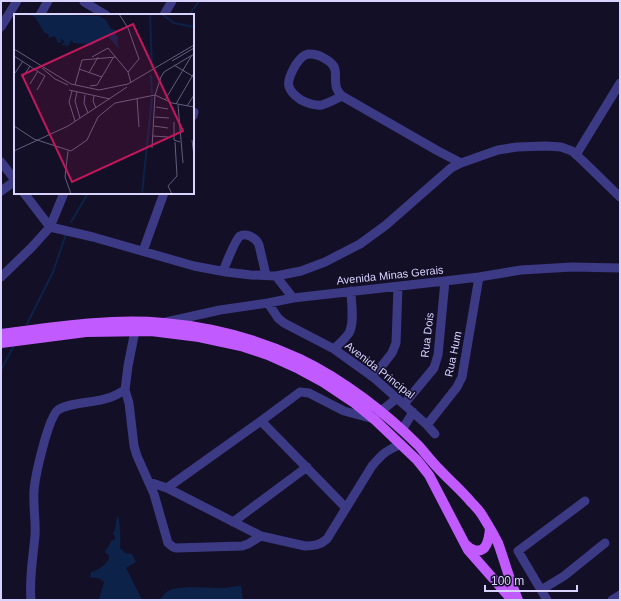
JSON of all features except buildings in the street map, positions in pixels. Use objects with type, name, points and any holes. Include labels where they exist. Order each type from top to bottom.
[{"type":"main road","points":[[1,334],[95,323],[126,321],[164,322],[225,333],[255,341],[301,360],[330,376],[354,392],[378,416],[417,460],[429,475],[468,550],[512,600]]},
{"type":"main road","points":[[1,343],[86,332],[151,331],[199,336],[240,346],[268,355],[299,369],[402,430],[462,491],[481,513],[498,543],[518,600]]},
{"type":"main road","points":[[465,544],[474,550],[480,550],[487,545],[490,529]]},
{"type":"street","points":[[1,27],[17,1]]},
{"type":"street","points":[[41,14],[48,1]]},
{"type":"street","points":[[165,14],[172,1]]},
{"type":"street","points":[[84,2],[104,14]]},
{"type":"street","points":[[342,96],[322,105],[311,104],[305,102],[293,93],[289,88],[288,79],[299,60],[304,56],[312,54],[327,60],[335,68],[337,91],[342,96],[438,151],[462,163]]},
{"type":"street","points":[[574,153],[620,83]]},
{"type":"street","points":[[25,194],[50,227],[93,237],[194,266],[251,275],[276,276],[301,271],[325,262],[360,244],[386,225],[451,168],[498,150],[517,147],[561,147],[574,153],[620,197]]},
{"type":"street","points":[[1,162],[14,180]]},
{"type":"street","points":[[1,190],[14,182]]},
{"type":"street","points":[[1,277],[50,227],[64,194]]},
{"type":"street","points":[[143,251],[164,194]]},
{"type":"street","points":[[223,271],[239,237],[242,235],[247,235],[254,238],[259,245],[266,275]]},
{"type":"street","name":"Avenida Minas Gerais","points":[[164,322],[220,310],[293,298],[479,277],[521,270],[572,267],[620,268]]},
{"type":"street","points":[[276,276],[293,298]]},
{"type":"street","name":"Rua Hum","points":[[427,425],[457,387],[462,377],[479,277]]},
{"type":"street","name":"Rua Dois","points":[[404,404],[434,368],[438,356],[446,281]]},
{"type":"street","points":[[373,378],[392,352],[396,343],[398,286]]},
{"type":"street","points":[[334,349],[351,329],[351,291]]},
{"type":"street","name":"Avenida Principal","points":[[268,303],[278,318],[284,323],[334,349],[397,398],[435,434]]},
{"type":"street","points":[[135,331],[125,390],[129,403],[134,446],[159,508],[168,543],[176,548],[242,546],[261,536]]},
{"type":"street","points":[[31,600],[30,592],[35,528],[34,490],[49,425],[53,416],[58,410],[66,407],[109,398],[125,390]]},
{"type":"street","points":[[167,488],[300,392],[309,393],[344,411],[378,416],[397,398]]},
{"type":"street","points":[[402,430],[413,412]]},
{"type":"street","points":[[261,421],[346,508]]},
{"type":"street","points":[[149,482],[167,488],[261,536],[305,546],[319,545],[327,539],[379,457],[387,451],[402,444]]},
{"type":"street","points":[[233,522],[307,467]]},
{"type":"street","points":[[547,600],[518,551],[585,502]]},
{"type":"street","points":[[541,590],[564,576],[605,543]]},
{"type":"street","points":[[612,600],[620,595]]},
{"type":"water","points":[[117,516],[120,526],[120,548],[125,553],[132,554],[136,562],[126,568],[142,600],[99,600],[104,582],[98,578],[90,578],[91,572],[102,567],[109,559],[109,556],[105,552],[112,540],[115,540],[113,533]]},
{"type":"water","points":[[241,586],[243,600],[157,600],[172,589],[189,587],[224,588]]},
{"type":"waterway","points":[[190,14],[199,1]]},
{"type":"waterway","points":[[71,222],[87,194]]},
{"type":"waterway","points":[[27,324],[53,272],[66,234]]},
{"type":"waterway","points":[[1,370],[14,345]]}]
